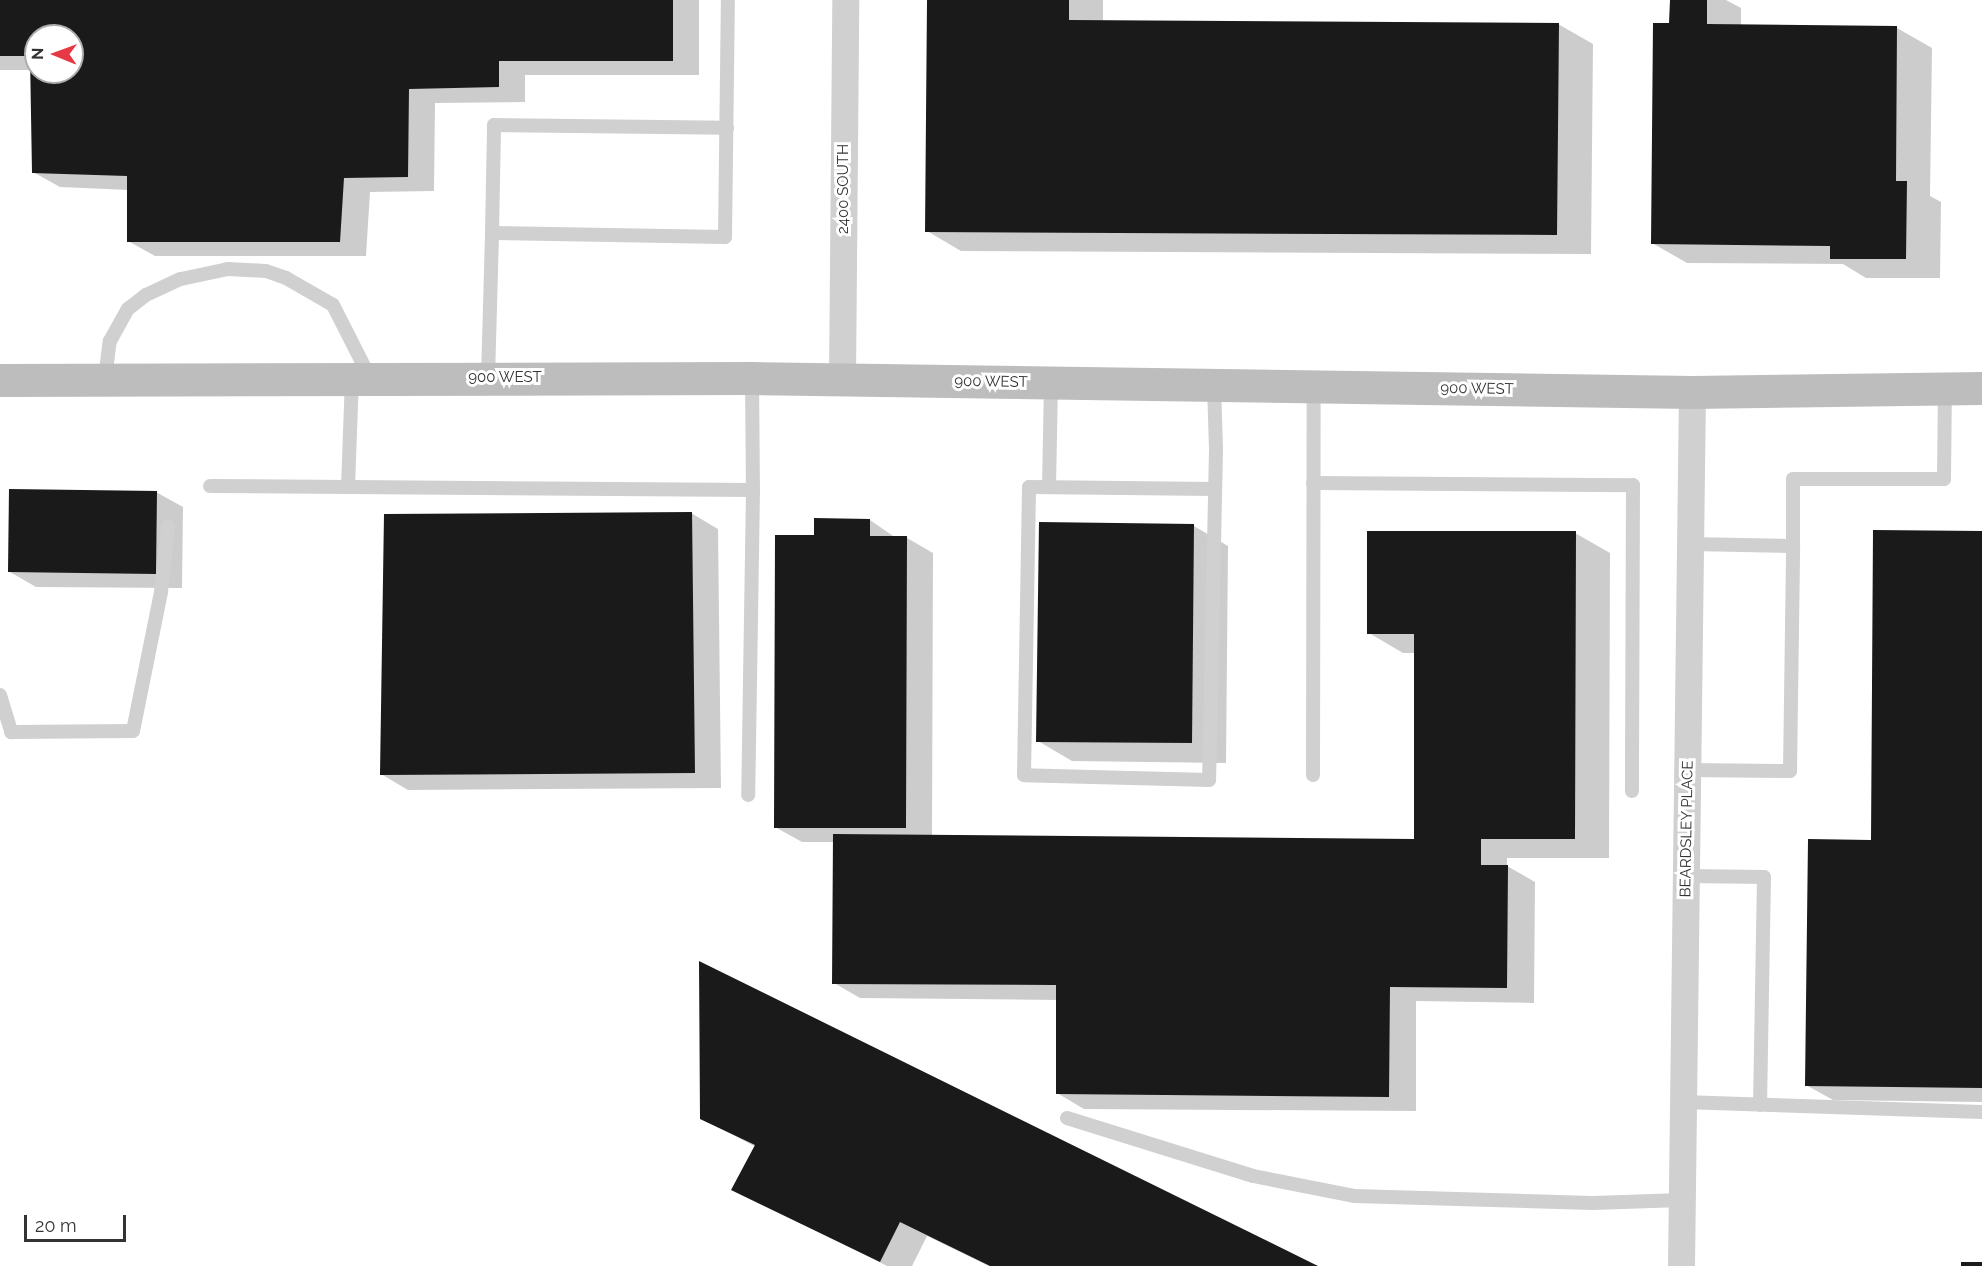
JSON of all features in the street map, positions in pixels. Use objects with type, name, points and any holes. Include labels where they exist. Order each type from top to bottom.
[{"type":"main road","name":"900 WEST","points":[[0,380],[752,378],[1692,392],[1982,388]]},
{"type":"street","name":"2400 SOUTH","points":[[842,379],[845,0]]},
{"type":"street","name":"BEARDSLEY PLACE","points":[[1681,1266],[1692,392]]},
{"type":"lane","points":[[492,233],[725,237],[728,0]]},
{"type":"lane","points":[[488,378],[494,125],[727,128]]},
{"type":"lane","points":[[105,379],[110,341],[128,309],[146,295],[181,279],[228,269],[266,271],[286,278],[333,305],[361,378],[348,487]]},
{"type":"lane","points":[[748,795],[753,490],[752,378]]},
{"type":"lane","points":[[1049,487],[1051,383]]},
{"type":"lane","points":[[1214,385],[1214,489],[1209,780],[1024,775],[1029,487],[1214,489]]},
{"type":"lane","points":[[1313,775],[1314,386]]},
{"type":"lane","points":[[1687,770],[1790,771],[1793,478],[1944,479],[1945,388]]},
{"type":"lane","points":[[1313,483],[1633,485],[1632,791]]},
{"type":"lane","points":[[210,486],[753,490]]},
{"type":"lane","points":[[0,695],[11,732],[134,731],[161,592],[168,526]]},
{"type":"lane","points":[[1690,544],[1793,546]]},
{"type":"lane","points":[[1686,876],[1764,877],[1760,1105]]},
{"type":"lane","points":[[1683,1102],[1982,1112]]},
{"type":"lane","points":[[1067,1118],[1253,1176],[1355,1196],[1593,1203],[1682,1200]]},
{"type":"building","points":[[0,0],[673,0],[673,61],[499,61],[499,87],[409,89],[408,177],[344,178],[340,242],[127,242],[127,176],[32,173],[30,84],[84,84],[84,24],[24,24],[24,56],[0,56]]},
{"type":"building","points":[[927,0],[1069,0],[1069,20],[1559,23],[1557,235],[925,232]]},
{"type":"building","points":[[1670,0],[1707,0],[1707,24],[1897,26],[1896,181],[1907,181],[1906,259],[1830,259],[1830,246],[1651,244],[1653,23],[1669,23]]},
{"type":"building","points":[[9,489],[157,491],[156,574],[8,572]]},
{"type":"building","points":[[692,512],[695,773],[380,775],[384,514]]},
{"type":"building","points":[[814,518],[870,519],[870,536],[907,536],[906,828],[774,828],[775,535],[814,535]]},
{"type":"building","points":[[1039,522],[1194,524],[1192,743],[1036,742]]},
{"type":"building","points":[[1873,530],[1982,531],[1982,1088],[1805,1086],[1808,839],[1871,840]]},
{"type":"building","points":[[1367,531],[1576,531],[1575,839],[1481,839],[1481,865],[1508,865],[1507,988],[1390,987],[1389,1097],[1056,1094],[1056,985],[832,984],[833,834],[1414,839],[1414,634],[1367,634]]},
{"type":"building","points":[[699,961],[1318,1266],[990,1266],[900,1222],[880,1262],[731,1190],[755,1145],[700,1119]]},
{"type":"building","points":[[1961,1262],[1982,1262],[1982,1266],[1961,1266]]}]
